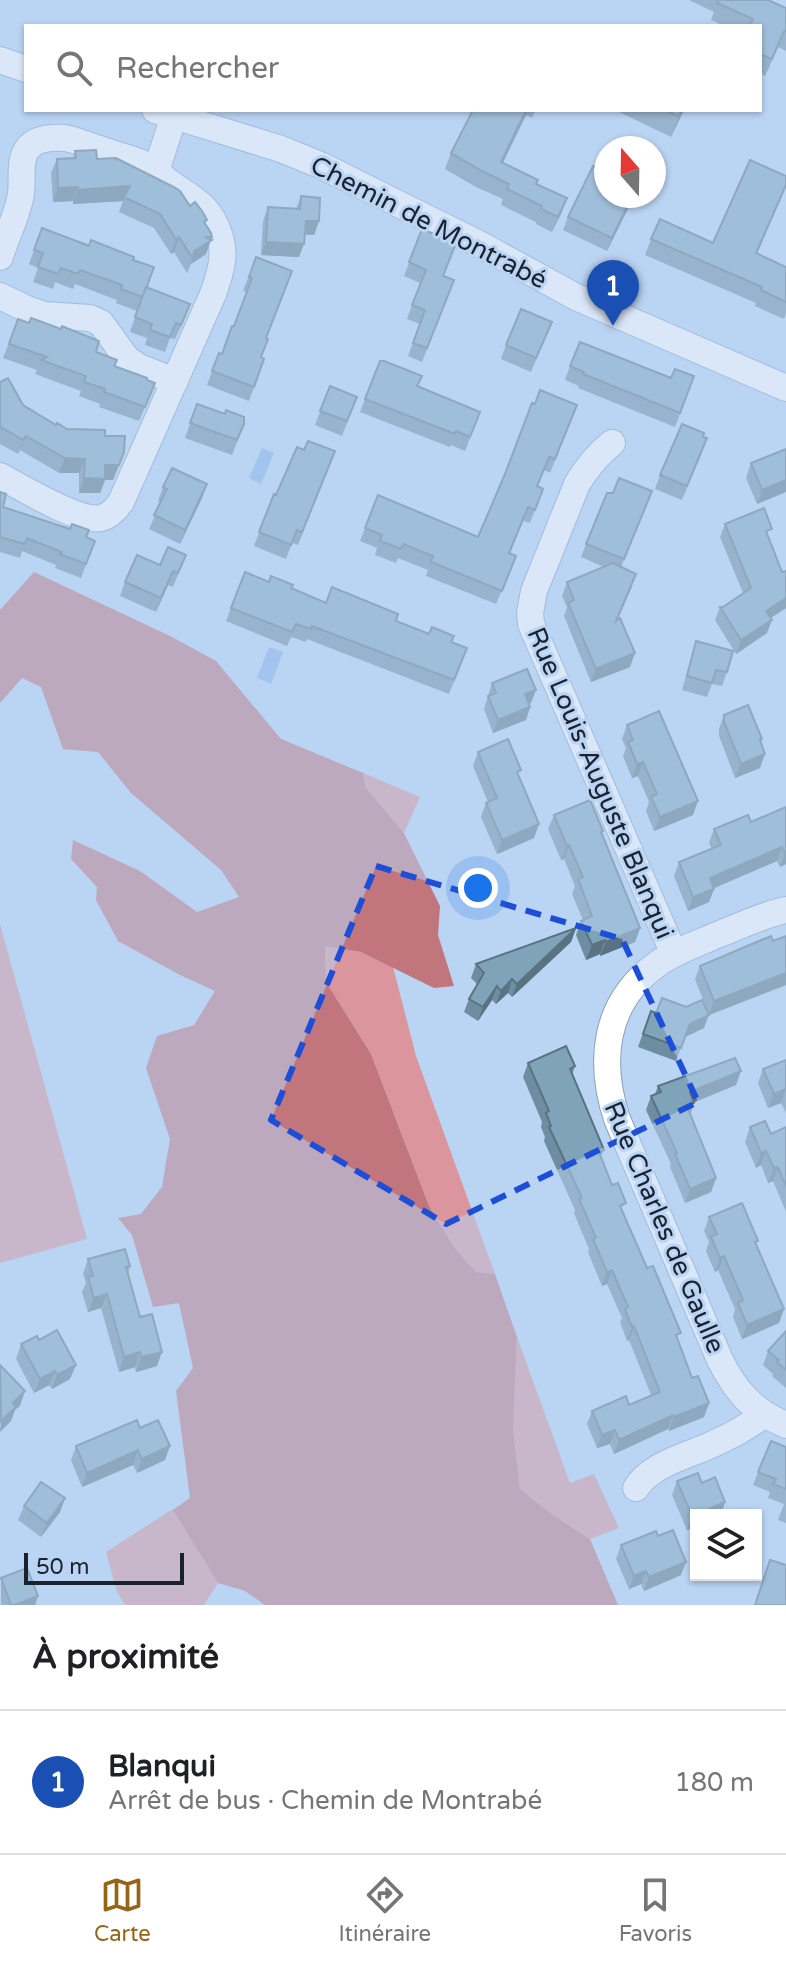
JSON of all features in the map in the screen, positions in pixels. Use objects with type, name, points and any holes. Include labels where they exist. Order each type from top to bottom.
[{"type":"street","points":[[0,60],[24,68]]},
{"type":"street","points":[[156,171],[164,113]]},
{"type":"street","name":"Chemin de Montrabé","points":[[164,113],[281,149],[320,165],[481,245],[576,297],[786,388]]},
{"type":"street","points":[[0,257],[21,194],[22,161],[29,147],[55,138],[67,138],[156,171],[191,196],[208,213],[223,249],[216,285],[121,502],[110,514],[86,518],[0,476]]},
{"type":"street","points":[[0,296],[44,315],[90,318],[101,323],[127,359],[175,381]]},
{"type":"street","name":"Rue Louis-Auguste Blanqui","points":[[612,443],[586,468],[577,484],[534,591],[531,624],[674,954]]},
{"type":"street","name":"Rue Charles de Gaulle","points":[[774,1420],[741,1394],[720,1360],[617,1119],[607,1078],[607,1049],[616,1016],[634,985],[658,963],[753,920],[786,910]]},
{"type":"street","points":[[636,1488],[647,1475],[659,1468],[753,1423],[774,1420]]},
{"type":"highlighted area","points":[[376,866],[622,939],[698,1102],[446,1224],[271,1120]]},
{"type":"shaded area","points":[[34,572],[216,661],[281,739],[363,773],[366,788],[404,833],[440,906],[438,935],[454,986],[434,988],[361,952],[325,946],[326,982],[371,1054],[429,1206],[454,1247],[476,1272],[495,1274],[517,1337],[513,1429],[520,1489],[590,1539],[618,1605],[265,1605],[245,1591],[218,1583],[173,1510],[190,1498],[176,1391],[193,1368],[179,1303],[153,1307],[132,1235],[118,1218],[141,1214],[162,1187],[170,1139],[146,1068],[157,1036],[194,1025],[215,991],[118,941],[96,900],[97,887],[71,859],[73,840],[140,871],[197,912],[239,897],[221,870],[131,793],[98,752],[63,749],[41,687],[22,678],[0,703],[0,610]]},
{"type":"shaded area","points":[[363,773],[420,797],[404,833],[366,788]]},
{"type":"shaded area","points":[[0,924],[87,1239],[0,1263]]},
{"type":"shaded area","points":[[325,946],[361,952],[393,967],[416,1056],[495,1274],[476,1272],[454,1247],[429,1206],[371,1054],[326,982]]},
{"type":"shaded area","points":[[517,1337],[570,1483],[594,1474],[619,1528],[590,1539],[550,1514],[520,1489],[513,1429]]},
{"type":"shaded area","points":[[173,1509],[218,1583],[204,1605],[125,1605],[117,1592],[106,1552]]},
{"type":"water","points":[[262,448],[274,453],[261,484],[249,478]]},
{"type":"water","points":[[269,647],[283,652],[271,684],[257,678]]},
{"type":"building","points":[[719,0],[768,0],[786,8],[786,31],[772,59],[762,55],[762,24],[751,24],[753,19],[717,3]]},
{"type":"building","points":[[472,112],[525,112],[501,162],[538,180],[536,184],[567,198],[558,217],[507,189],[509,184],[451,153]]},
{"type":"building","points":[[96,150],[97,159],[116,158],[174,187],[190,206],[195,202],[207,220],[204,222],[212,237],[205,237],[212,240],[194,251],[193,259],[160,214],[124,197],[130,186],[78,190],[78,187],[58,188],[57,159],[76,158],[75,151]]},
{"type":"building","points":[[750,160],[786,176],[786,185],[756,253],[786,267],[786,302],[761,290],[762,287],[651,239],[660,219],[713,243]]},
{"type":"building","points":[[593,166],[594,208],[626,208],[612,238],[568,217]]},
{"type":"building","points":[[301,196],[320,198],[319,221],[306,221],[304,244],[266,242],[268,207],[300,209]]},
{"type":"building","points":[[42,228],[89,246],[91,240],[154,267],[143,297],[121,289],[122,285],[80,270],[78,274],[61,268],[58,274],[38,267],[43,253],[34,250]]},
{"type":"building","points":[[422,229],[456,243],[443,276],[454,280],[427,348],[413,343],[425,310],[412,305],[426,270],[409,262]]},
{"type":"building","points":[[256,257],[292,271],[266,338],[261,357],[264,359],[254,387],[212,371],[234,326],[252,278],[249,277]]},
{"type":"building","points":[[146,287],[190,304],[181,325],[176,323],[170,337],[150,330],[152,324],[135,317]]},
{"type":"building","points":[[521,309],[552,322],[536,358],[506,345]]},
{"type":"building","points":[[31,318],[99,341],[96,352],[117,360],[114,366],[155,383],[145,407],[84,382],[86,376],[41,360],[47,357],[9,344],[18,319],[29,323]]},
{"type":"building","points":[[580,342],[671,378],[675,369],[694,376],[680,413],[570,366]]},
{"type":"building","points":[[380,361],[422,376],[417,386],[480,412],[470,437],[365,399]]},
{"type":"building","points":[[8,378],[23,405],[56,425],[67,429],[105,430],[105,436],[125,436],[119,465],[105,465],[105,479],[84,478],[85,459],[65,458],[26,436],[23,440],[1,427],[0,382]]},
{"type":"building","points":[[330,386],[357,397],[347,421],[320,411]]},
{"type":"building","points":[[540,390],[577,405],[555,459],[549,457],[537,486],[543,489],[535,510],[528,507],[509,553],[516,556],[502,591],[431,562],[433,556],[403,544],[401,549],[380,541],[382,535],[365,528],[378,495],[478,537]]},
{"type":"building","points":[[197,404],[244,417],[237,440],[190,423]]},
{"type":"building","points":[[682,424],[704,433],[703,437],[707,438],[687,486],[660,475]]},
{"type":"building","points":[[308,441],[335,451],[302,532],[297,530],[291,545],[259,532],[297,447],[304,450]]},
{"type":"building","points":[[786,449],[786,480],[762,490],[751,463]]},
{"type":"building","points":[[172,468],[207,484],[185,530],[154,515],[167,489],[163,487]]},
{"type":"building","points":[[619,478],[652,491],[624,559],[586,544],[607,493],[613,493]]},
{"type":"building","points":[[0,492],[6,494],[3,507],[70,529],[72,524],[89,530],[86,537],[95,541],[86,564],[27,538],[25,544],[0,537]]},
{"type":"building","points":[[764,508],[772,529],[766,531],[782,572],[786,571],[786,598],[766,611],[772,620],[741,640],[720,607],[751,588],[725,524]]},
{"type":"building","points":[[168,547],[186,555],[178,573],[173,571],[161,598],[125,582],[137,555],[160,565]]},
{"type":"building","points":[[613,563],[636,574],[616,621],[620,618],[635,653],[596,669],[568,603],[574,600],[567,582]]},
{"type":"building","points":[[245,572],[269,582],[271,576],[326,603],[332,587],[398,614],[396,621],[429,634],[432,627],[454,636],[451,642],[467,648],[454,680],[312,626],[311,629],[296,624],[292,632],[231,608]]},
{"type":"building","points":[[696,641],[733,651],[727,672],[716,670],[712,683],[687,676]]},
{"type":"building","points":[[527,669],[536,690],[525,694],[530,707],[498,720],[488,696],[496,693],[492,683]]},
{"type":"building","points":[[748,705],[765,754],[741,764],[724,715]]},
{"type":"building","points":[[659,711],[698,801],[660,817],[651,797],[657,794],[643,762],[637,764],[628,742],[633,740],[627,725]]},
{"type":"building","points":[[508,739],[521,770],[517,772],[539,824],[502,840],[486,803],[497,798],[478,752]]},
{"type":"building","points":[[590,800],[640,928],[592,945],[581,921],[592,916],[578,879],[583,877],[554,815]]},
{"type":"building","points":[[786,807],[785,853],[782,847],[710,878],[714,889],[693,897],[679,862],[721,845],[714,829],[748,815],[751,822]]},
{"type":"building","points":[[576,928],[517,984],[512,979],[501,991],[497,986],[483,1007],[469,999],[484,973],[476,964]]},
{"type":"building","points":[[771,936],[773,941],[786,936],[786,973],[714,1001],[700,966]]},
{"type":"building","points":[[662,998],[686,1007],[702,1000],[709,1015],[690,1024],[681,1048],[643,1034],[651,1011],[656,1013]]},
{"type":"building","points":[[566,1046],[575,1066],[570,1069],[604,1150],[599,1152],[612,1185],[618,1183],[626,1203],[620,1206],[647,1268],[653,1266],[681,1333],[676,1335],[692,1378],[698,1376],[709,1403],[673,1415],[619,1440],[615,1430],[602,1435],[592,1411],[626,1396],[629,1405],[660,1392],[612,1270],[607,1272],[593,1239],[596,1238],[579,1199],[582,1198],[549,1127],[546,1113],[549,1111],[528,1063]]},
{"type":"building","points":[[735,1058],[741,1071],[690,1092],[694,1103],[687,1106],[716,1178],[690,1189],[651,1096],[661,1092],[658,1086]]},
{"type":"building","points":[[786,1060],[786,1089],[774,1094],[763,1069]]},
{"type":"building","points":[[765,1121],[771,1134],[786,1127],[786,1186],[778,1167],[774,1168],[766,1151],[761,1153],[750,1127]]},
{"type":"building","points":[[742,1203],[784,1309],[747,1325],[738,1303],[743,1300],[724,1256],[720,1258],[711,1237],[717,1234],[709,1217]]},
{"type":"building","points":[[125,1249],[130,1266],[126,1267],[140,1317],[152,1314],[162,1352],[142,1357],[140,1352],[124,1357],[107,1294],[94,1298],[88,1277],[93,1276],[88,1259]]},
{"type":"building","points":[[57,1330],[76,1365],[57,1375],[55,1371],[40,1379],[21,1344],[37,1336],[39,1340]]},
{"type":"building","points":[[786,1331],[786,1370],[768,1351]]},
{"type":"building","points":[[0,1365],[25,1391],[13,1403],[16,1407],[1,1421]]},
{"type":"building","points":[[137,1420],[140,1428],[158,1420],[170,1446],[142,1459],[138,1450],[87,1473],[76,1446]]},
{"type":"building","points":[[771,1441],[786,1447],[786,1489],[773,1484],[776,1479],[758,1472]]},
{"type":"building","points":[[698,1473],[702,1483],[715,1477],[725,1502],[708,1509],[690,1511],[677,1481]]},
{"type":"building","points":[[41,1482],[65,1498],[47,1523],[24,1506]]},
{"type":"building","points":[[673,1530],[686,1562],[649,1577],[646,1571],[634,1576],[621,1545],[656,1531],[658,1536]]},
{"type":"building","points":[[770,1560],[786,1565],[786,1605],[755,1605]]},
{"type":"building","points":[[27,1568],[38,1596],[11,1605],[1,1578]]},
{"type":"place","name":"Blanqui","points":[[613,326]]}]
